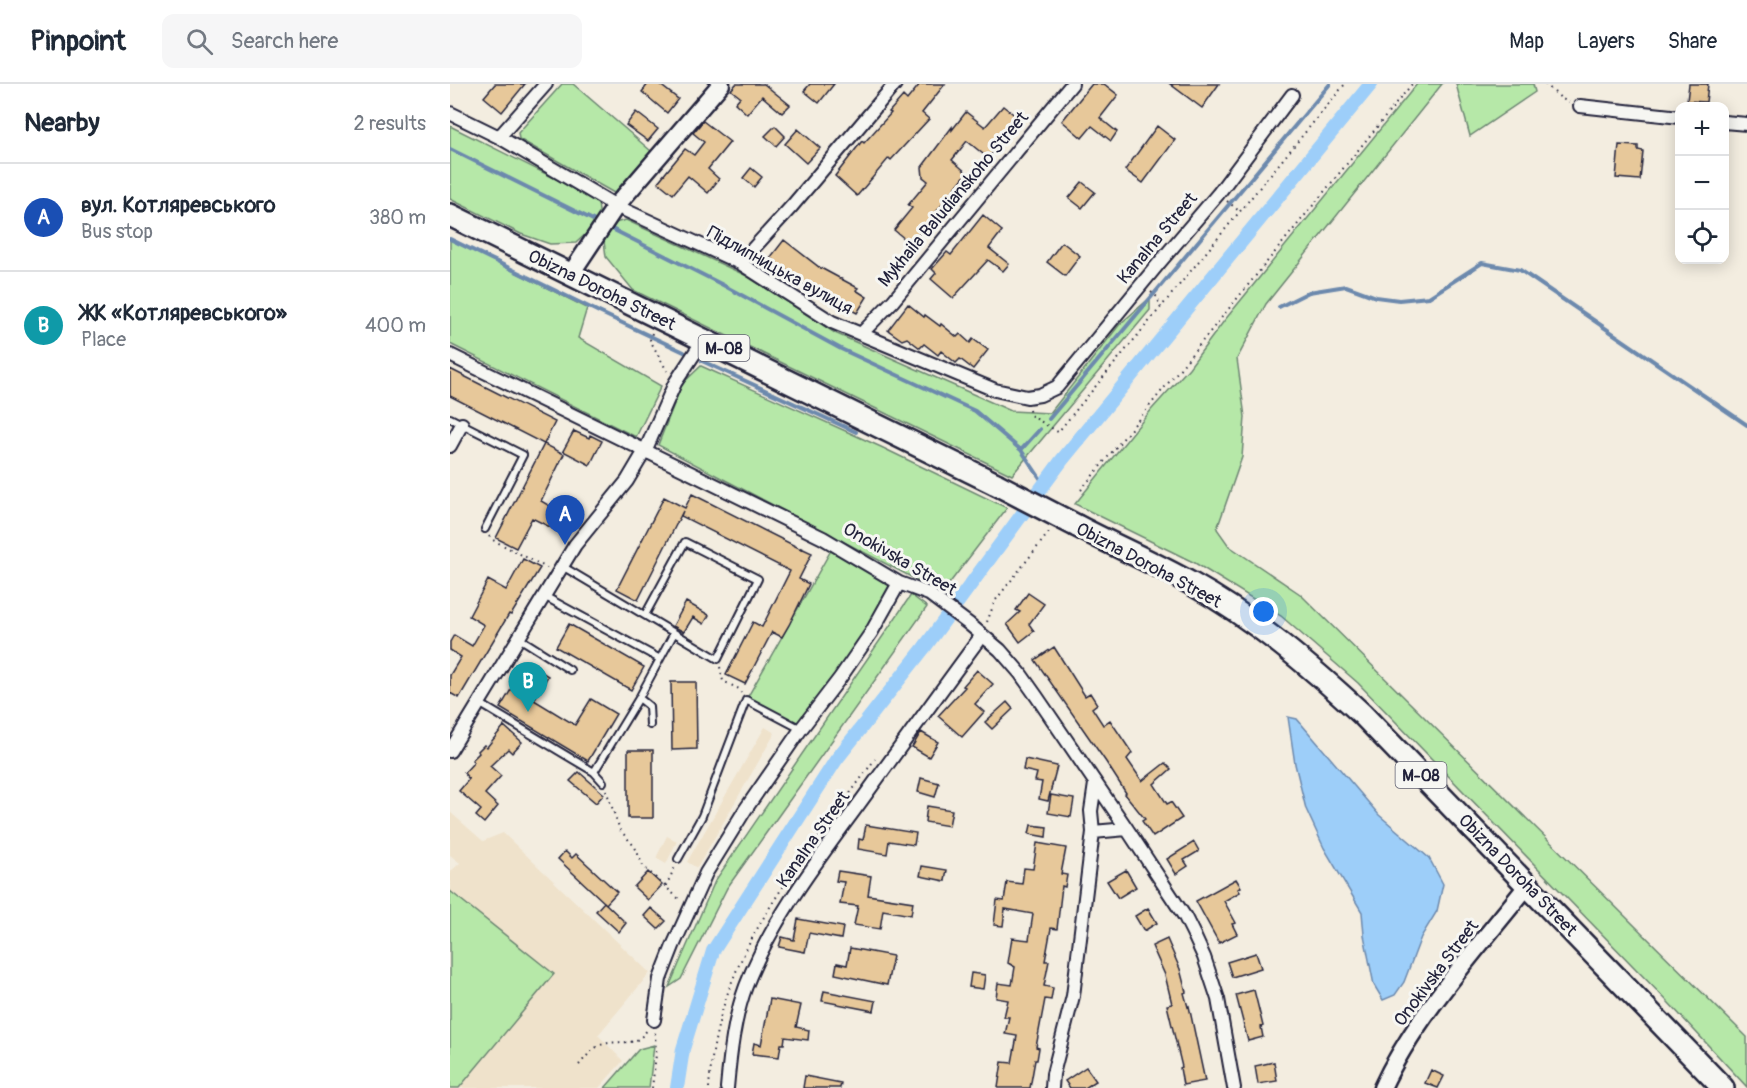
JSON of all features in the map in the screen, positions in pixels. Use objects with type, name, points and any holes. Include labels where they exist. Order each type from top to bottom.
[{"type":"highway","name":"Obizna Doroha Street","points":[[450,215],[996,484],[1193,584],[1286,647],[1362,714],[1723,1088]]},
{"type":"street","points":[[500,137],[546,84]]},
{"type":"street","points":[[570,275],[616,206],[721,84]]},
{"type":"street","points":[[740,263],[792,206],[894,84]]},
{"type":"street","name":"Mykhaila Baludianskoho Street","points":[[861,334],[893,301],[1072,84]]},
{"type":"street","name":"Kanalna Street","points":[[1040,395],[1057,387],[1067,376],[1160,261],[1218,194],[1292,94]]},
{"type":"street","points":[[1580,106],[1675,116]]},
{"type":"street","name":"Підлипницька вулиця","points":[[450,114],[500,137],[616,206],[740,263],[832,322],[995,390],[1027,397],[1040,395]]},
{"type":"street","points":[[1729,122],[1747,124]]},
{"type":"street","points":[[450,751],[575,545],[627,481],[646,449],[675,383],[704,339]]},
{"type":"street","name":"Onokivska Street","points":[[450,355],[646,449],[677,467],[823,538],[900,583],[929,594],[1000,650],[1020,673],[1185,917],[1204,957],[1218,999],[1234,1088]]},
{"type":"street","points":[[450,446],[462,424]]},
{"type":"street","points":[[654,1020],[660,979],[706,873],[745,810],[865,642],[900,583]]},
{"type":"street","name":"Kanalna Street","points":[[727,1088],[734,1036],[746,987],[755,964],[774,930],[834,837],[982,635]]},
{"type":"street","points":[[1052,1088],[1053,1074],[1073,996],[1093,832],[1091,811],[1095,784]]},
{"type":"street","points":[[1093,832],[1127,829]]},
{"type":"street","name":"Onokivska Street","points":[[1382,1088],[1394,1064],[1434,1004],[1527,886]]},
{"type":"lane","points":[[450,418],[523,455],[485,529]]},
{"type":"lane","points":[[560,570],[645,615],[718,659],[758,579],[686,542],[645,615]]},
{"type":"lane","points":[[544,596],[660,659]]},
{"type":"lane","points":[[594,772],[639,698],[674,633]]},
{"type":"lane","points":[[519,638],[570,670]]},
{"type":"lane","points":[[639,698],[649,706],[650,726]]},
{"type":"lane","points":[[678,859],[702,816],[746,700],[801,729]]},
{"type":"lane","points":[[479,703],[594,772],[603,782]]},
{"type":"path","points":[[1027,397],[1030,415],[1058,432],[1346,84]]},
{"type":"path","points":[[1082,490],[1412,84]]},
{"type":"path","points":[[1545,84],[1562,99],[1580,106]]},
{"type":"path","points":[[1227,201],[1240,212]]},
{"type":"path","points":[[1151,292],[1157,297],[1161,307]]},
{"type":"path","points":[[652,331],[650,340],[675,383]]},
{"type":"path","points":[[982,635],[995,601],[1052,528]]},
{"type":"path","points":[[485,529],[491,539],[560,570]]},
{"type":"path","points":[[718,659],[723,681],[739,689],[746,700]]},
{"type":"path","points":[[603,782],[620,830],[635,847],[643,866],[680,898],[688,914]]},
{"type":"path","points":[[666,886],[678,859]]},
{"type":"path","points":[[579,1065],[602,1044],[632,1043],[642,1038],[654,1020]]},
{"type":"path","points":[[652,1088],[656,1040],[654,1020]]},
{"type":"shaded area","points":[[765,727],[775,733],[697,868],[687,862]]},
{"type":"shaded area","points":[[450,812],[483,841],[503,833],[650,973],[598,1035],[623,1061],[599,1088],[459,1088],[554,974],[450,891],[450,872],[460,863],[450,855]]},
{"type":"shaded area","points":[[667,836],[677,841],[666,864],[656,858]]},
{"type":"green space","points":[[562,84],[573,84],[651,151],[614,193],[519,139],[518,133]]},
{"type":"green space","points":[[1417,84],[1442,84],[1266,304],[1237,359],[1245,417],[1242,457],[1217,529],[1229,546],[1300,594],[1747,1037],[1747,1087],[1668,1002],[1358,683],[1281,616],[1195,563],[1075,504],[1152,409],[1189,368],[1224,321]]},
{"type":"green space","points":[[1456,84],[1533,84],[1535,92],[1470,136]]},
{"type":"green space","points":[[450,126],[596,199],[599,213],[595,224],[576,243],[550,244],[521,234],[450,199]]},
{"type":"green space","points":[[626,220],[747,276],[835,333],[1011,411],[1050,413],[1120,324],[1150,298],[1150,310],[1012,475],[633,290],[606,257],[604,241],[611,224]]},
{"type":"green space","points":[[450,239],[587,308],[578,338],[661,386],[636,437],[450,344]]},
{"type":"green space","points":[[701,366],[881,447],[1007,508],[942,593],[658,445],[682,384]]},
{"type":"green space","points":[[834,545],[899,583],[801,729],[746,700]]},
{"type":"green space","points":[[911,595],[927,607],[727,888],[681,979],[669,987],[715,881]]},
{"type":"green space","points":[[450,891],[554,974],[459,1088],[450,1088]]},
{"type":"green space","points":[[654,1045],[649,1088],[605,1088],[639,1049]]},
{"type":"water","points":[[1288,717],[1297,719],[1379,815],[1429,858],[1443,884],[1437,911],[1421,937],[1404,982],[1395,995],[1383,1000],[1374,985],[1362,912],[1324,848],[1306,809],[1295,764]]},
{"type":"building","points":[[495,84],[525,84],[502,112],[484,97]]},
{"type":"building","points":[[648,84],[659,84],[678,99],[667,113],[642,92]]},
{"type":"building","points":[[736,84],[764,84],[790,105],[782,113],[762,96],[747,114],[735,103],[740,97],[731,90]]},
{"type":"building","points":[[810,84],[834,84],[819,103],[804,91]]},
{"type":"building","points":[[920,84],[945,84],[922,113],[929,119],[891,160],[889,158],[857,196],[835,176],[862,141],[864,143],[903,96],[907,100]]},
{"type":"building","points":[[1092,84],[1104,84],[1118,95],[1100,118],[1117,132],[1111,141],[1092,126],[1082,138],[1062,121]]},
{"type":"building","points":[[1170,84],[1219,84],[1202,108]]},
{"type":"building","points":[[1689,84],[1708,84],[1706,102],[1687,101]]},
{"type":"building","points":[[1003,106],[1021,120],[988,158],[967,141],[952,160],[967,173],[911,244],[894,230],[912,208],[908,205],[928,181],[923,177],[922,167],[966,112],[985,127]]},
{"type":"building","points":[[636,112],[658,129],[648,141],[626,125]]},
{"type":"building","points":[[703,121],[730,142],[708,169],[719,179],[708,193],[688,176],[673,194],[658,182],[685,149],[694,155],[704,142],[693,133]]},
{"type":"building","points":[[775,126],[785,136],[776,146],[765,136]]},
{"type":"building","points":[[1157,126],[1175,140],[1143,183],[1125,170]]},
{"type":"building","points":[[798,129],[820,148],[806,163],[785,144]]},
{"type":"building","points":[[1619,145],[1638,146],[1638,150],[1643,151],[1640,180],[1616,178]]},
{"type":"building","points":[[751,168],[762,177],[754,187],[743,178]]},
{"type":"building","points":[[1082,182],[1095,192],[1082,208],[1069,198]]},
{"type":"building","points":[[983,215],[1002,231],[989,248],[1009,264],[1003,271],[988,260],[953,298],[931,279],[936,273],[932,269],[947,252],[951,255]]},
{"type":"building","points":[[784,240],[819,267],[858,288],[856,290],[867,297],[857,313],[805,285],[770,258]]},
{"type":"building","points":[[1062,242],[1080,256],[1065,276],[1047,262]]},
{"type":"building","points":[[908,304],[924,317],[925,315],[940,326],[941,324],[957,337],[960,334],[970,343],[973,339],[988,350],[973,369],[960,359],[956,363],[941,351],[938,355],[924,344],[920,348],[907,338],[902,340],[888,330]]},
{"type":"building","points":[[450,369],[555,422],[544,444],[450,396]]},
{"type":"building","points":[[574,431],[602,441],[590,465],[563,451]]},
{"type":"building","points":[[544,444],[564,454],[541,501],[567,516],[558,531],[532,518],[516,548],[496,538]]},
{"type":"building","points":[[692,494],[812,553],[799,579],[809,584],[789,625],[782,637],[772,632],[745,684],[726,675],[753,622],[762,627],[790,571],[681,516],[683,511],[638,600],[617,589],[664,497],[685,508]]},
{"type":"building","points":[[523,559],[540,568],[511,615],[509,614],[459,698],[450,693],[450,675],[461,657],[450,650],[450,642],[454,635],[472,646],[484,625],[469,616],[488,580],[506,590]]},
{"type":"building","points":[[1028,593],[1044,604],[1029,624],[1034,631],[1020,642],[1007,624],[1020,612],[1016,610]]},
{"type":"building","points":[[686,602],[709,615],[704,624],[693,617],[684,632],[673,626]]},
{"type":"building","points":[[569,624],[644,667],[631,690],[556,647]]},
{"type":"building","points":[[1054,647],[1085,696],[1090,693],[1097,704],[1092,708],[1103,725],[1110,720],[1132,753],[1127,759],[1142,781],[1165,763],[1171,769],[1154,784],[1167,804],[1171,802],[1182,818],[1153,837],[1142,821],[1145,819],[1125,794],[1106,762],[1035,660]]},
{"type":"building","points":[[527,663],[548,676],[534,700],[575,725],[591,699],[616,714],[588,761],[500,708]]},
{"type":"building","points":[[977,670],[993,684],[975,704],[984,712],[962,737],[938,716],[965,687],[963,686]]},
{"type":"building","points":[[671,682],[696,682],[697,749],[672,750]]},
{"type":"building","points":[[1007,702],[1013,709],[992,729],[985,722]]},
{"type":"building","points":[[504,726],[522,742],[512,753],[508,749],[490,766],[501,776],[485,794],[498,806],[484,823],[476,816],[481,810],[459,791],[469,779],[464,773],[474,762],[472,760],[479,753],[478,751],[484,745],[487,747]]},
{"type":"building","points":[[921,732],[938,742],[929,757],[912,747]]},
{"type":"building","points":[[628,750],[653,750],[653,818],[628,818]]},
{"type":"building","points":[[1025,759],[1057,766],[1048,801],[1039,799],[1042,782],[1035,781],[1037,773],[1023,770]]},
{"type":"building","points":[[579,772],[604,794],[596,803],[570,781]]},
{"type":"building","points":[[921,778],[939,783],[935,797],[918,792]]},
{"type":"building","points":[[1051,795],[1074,799],[1071,817],[1048,813]]},
{"type":"building","points":[[927,806],[952,810],[949,826],[925,822]]},
{"type":"building","points":[[866,825],[916,833],[914,845],[889,841],[887,854],[858,849],[859,839],[863,840]]},
{"type":"building","points":[[1031,825],[1047,827],[1046,837],[1029,834]]},
{"type":"building","points":[[1194,842],[1199,851],[1184,860],[1188,866],[1176,874],[1167,859]]},
{"type":"building","points":[[1037,843],[1066,848],[1061,874],[1067,875],[1065,887],[1062,886],[1057,929],[1051,928],[1045,961],[1049,961],[1044,986],[1053,988],[1051,1000],[1045,999],[1036,1047],[1039,1048],[1037,1060],[1035,1060],[1030,1088],[998,1088],[1002,1062],[1012,1063],[1017,1036],[1005,1034],[1009,1017],[1004,1017],[1008,1000],[996,998],[998,983],[1012,985],[1015,967],[1008,963],[1012,938],[1029,940],[1033,914],[1005,909],[1003,926],[994,925],[997,900],[1004,901],[1007,882],[1022,884],[1024,868],[1033,869]]},
{"type":"building","points":[[565,851],[572,858],[576,854],[617,892],[606,904],[558,859]]},
{"type":"building","points":[[922,866],[947,870],[945,881],[920,876]]},
{"type":"building","points":[[1126,870],[1136,887],[1118,898],[1107,881]]},
{"type":"building","points":[[838,871],[871,876],[868,895],[913,902],[911,915],[883,910],[880,929],[854,925],[858,906],[840,904],[844,882],[836,881]]},
{"type":"building","points":[[648,872],[662,885],[648,900],[634,887]]},
{"type":"building","points":[[1236,879],[1241,887],[1238,889],[1240,892],[1224,901],[1236,923],[1232,924],[1237,934],[1219,943],[1196,901]]},
{"type":"building","points":[[604,902],[626,923],[619,932],[596,911]]},
{"type":"building","points":[[651,908],[666,921],[658,929],[644,916]]},
{"type":"building","points":[[1148,908],[1157,923],[1144,931],[1135,916]]},
{"type":"building","points":[[798,919],[843,927],[841,939],[809,933],[805,952],[779,947],[782,937],[794,940]]},
{"type":"building","points":[[1167,939],[1180,969],[1205,1081],[1183,1085],[1180,1068],[1182,1067],[1167,1005],[1172,1004],[1165,975],[1152,946]]},
{"type":"building","points":[[850,948],[893,956],[887,985],[835,974],[837,963],[847,965]]},
{"type":"building","points":[[1256,953],[1261,968],[1232,977],[1227,962]]},
{"type":"building","points":[[971,973],[985,975],[983,989],[969,987]]},
{"type":"building","points":[[1254,990],[1263,1026],[1261,1027],[1263,1037],[1248,1041],[1236,995]]},
{"type":"building","points":[[824,991],[876,1001],[874,1011],[822,1001]]},
{"type":"building","points":[[770,999],[801,1005],[796,1027],[809,1030],[808,1040],[785,1037],[784,1044],[781,1044],[779,1057],[752,1054],[754,1043],[761,1045]]},
{"type":"building","points":[[1274,1062],[1277,1081],[1258,1084],[1255,1066]]},
{"type":"building","points":[[1086,1067],[1096,1081],[1085,1088],[1070,1088],[1065,1081]]},
{"type":"building","points":[[1431,1070],[1444,1076],[1438,1088],[1425,1083]]},
{"type":"building","points":[[805,1076],[841,1083],[840,1088],[803,1088]]},
{"type":"waterway","points":[[1049,419],[1330,84]]},
{"type":"waterway","points":[[677,1088],[683,1049],[713,951],[836,760],[924,648],[1062,460],[1371,84]]},
{"type":"waterway","points":[[450,149],[593,220]]},
{"type":"waterway","points":[[614,230],[721,284],[841,349],[975,411],[1021,450],[1044,484]]},
{"type":"waterway","points":[[450,239],[684,352]]},
{"type":"waterway","points":[[1279,307],[1309,292],[1346,286],[1376,297],[1399,300],[1429,297],[1482,263],[1520,270],[1747,425]]},
{"type":"waterway","points":[[702,361],[856,432]]},
{"type":"waterway","points":[[1021,450],[1040,429]]},
{"type":"place","name":"вул. Котляревського","points":[[565,545]]},
{"type":"place","name":"ЖК «Котляревського»","points":[[528,712]]}]
